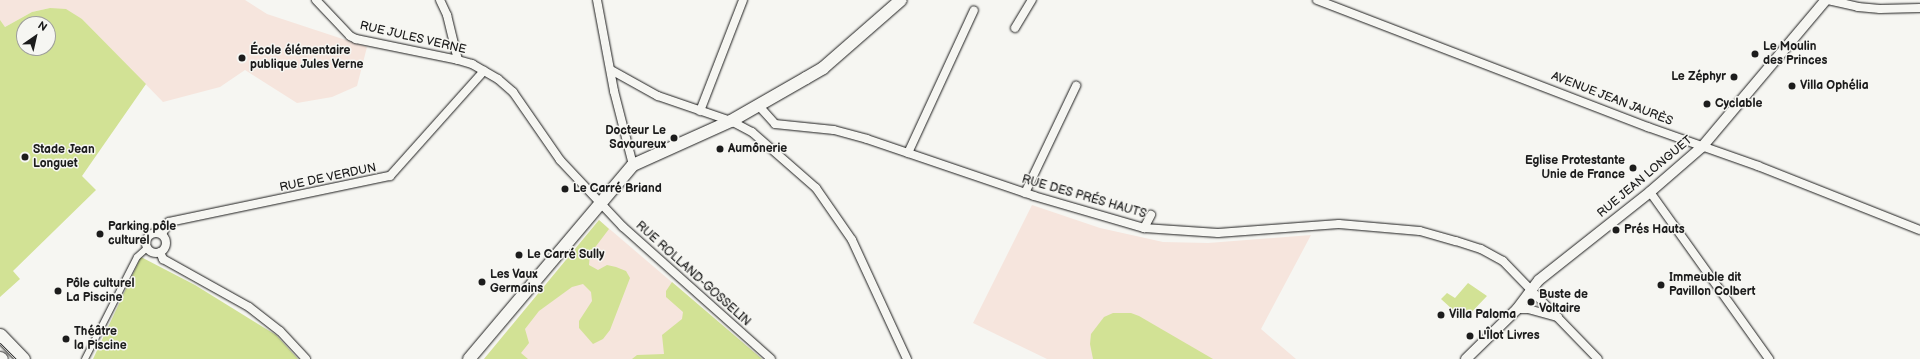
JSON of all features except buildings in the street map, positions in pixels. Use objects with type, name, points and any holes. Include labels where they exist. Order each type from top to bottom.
[{"type":"main road","points":[[469,359],[633,165],[732,121],[823,68],[901,0]]},
{"type":"main road","points":[[0,335],[23,359]]},
{"type":"street","name":"RUE JULES VERNE","points":[[316,0],[350,36],[356,39],[458,60],[484,71],[513,92],[560,160],[602,203]]},
{"type":"street","points":[[440,0],[447,15],[458,60]]},
{"type":"street","points":[[597,0],[628,155],[633,165]]},
{"type":"street","points":[[700,111],[743,0]]},
{"type":"street","points":[[1015,28],[1032,0]]},
{"type":"street","name":"AVENUE JEAN JAURÈS","points":[[1317,0],[1920,230]]},
{"type":"street","points":[[1827,0],[1858,7],[1894,10],[1920,8]]},
{"type":"street","name":"RUE JEAN LONGUET","points":[[1466,359],[1517,309],[1531,288],[1650,192],[1702,147],[1827,0]]},
{"type":"street","points":[[908,153],[974,10]]},
{"type":"street","points":[[611,70],[658,96],[732,121],[752,132],[775,150],[816,188],[852,240],[907,359]]},
{"type":"street","name":"RUE DE VERDUN","points":[[147,248],[147,240],[150,235],[162,234],[169,222],[390,176],[484,71]]},
{"type":"street","points":[[1025,193],[1076,86]]},
{"type":"street","name":"RUE DES PRÉS HAUTS","points":[[759,106],[775,124],[834,130],[908,153],[1025,193],[1144,228],[1218,233],[1339,224],[1420,231],[1492,254],[1531,288],[1598,359]]},
{"type":"street","points":[[1650,192],[1770,359]]},
{"type":"street","name":"RUE ROLLAND-GOSSELIN","points":[[602,203],[623,227],[771,359]]},
{"type":"street","points":[[1144,228],[1151,215]]},
{"type":"street","points":[[160,252],[166,242],[162,234]]},
{"type":"street","points":[[85,359],[137,257],[147,248],[154,252],[160,252]]},
{"type":"street","points":[[160,252],[163,259],[249,307],[280,331],[306,359]]},
{"type":"street","points":[[1517,309],[1528,309],[1558,317]]},
{"type":"shaded area","name":"École élémentaire publique Jules Verne","points":[[0,0],[245,0],[267,14],[367,47],[357,86],[332,97],[297,103],[245,70],[220,87],[163,102],[82,19],[50,8],[32,12],[25,16],[16,16],[16,21],[5,27],[0,21]]},
{"type":"shaded area","points":[[1032,205],[1100,228],[1163,242],[1208,243],[1311,235],[1261,329],[1296,359],[1047,359],[973,323]]},
{"type":"shaded area","points":[[599,220],[762,359],[484,359]]},
{"type":"green space","points":[[50,8],[66,9],[82,19],[146,84],[82,176],[96,190],[13,271],[20,279],[0,297],[0,20],[5,27],[16,21],[16,56],[56,56],[56,16],[25,16],[32,12]]},
{"type":"green space","points":[[599,220],[609,229],[590,254],[589,265],[598,270],[607,265],[616,267],[626,271],[630,278],[610,330],[603,339],[593,344],[579,328],[579,321],[592,301],[591,292],[583,284],[572,287],[539,311],[525,329],[529,343],[521,353],[528,359],[484,359]]},
{"type":"green space","points":[[141,257],[195,285],[276,335],[298,359],[93,359]]},
{"type":"green space","points":[[672,282],[762,359],[632,359],[637,355],[664,354],[662,335],[682,319],[683,312],[666,297],[666,291]]},
{"type":"green space","points":[[1468,283],[1487,296],[1464,320],[1441,299],[1447,293],[1455,298]]},
{"type":"green space","points":[[1113,313],[1131,313],[1139,316],[1213,359],[1093,359],[1090,344],[1091,334],[1104,317]]},
{"type":"tram line","points":[[0,343],[16,359]]},
{"type":"place","name":"Le Moulin des Princes","points":[[1755,54]]},
{"type":"place","name":"École élémentaire publique Jules Verne","points":[[242,58]]},
{"type":"place","name":"Le Zéphyr","points":[[1734,77]]},
{"type":"place","name":"Villa Ophélia","points":[[1792,86]]},
{"type":"place","name":"Cyclable","points":[[1707,104]]},
{"type":"place","name":"Docteur Le Savoureux","points":[[674,138]]},
{"type":"place","name":"Aumônerie","points":[[720,149]]},
{"type":"place","name":"Stade Jean Longuet","points":[[25,157]]},
{"type":"place","name":"Eglise Protestante Unie de France","points":[[1633,168]]},
{"type":"place","name":"Le Carré Briand","points":[[565,189]]},
{"type":"place","name":"Prés Hauts","points":[[1616,230]]},
{"type":"place","name":"Parking pôle culturel","points":[[100,234]]},
{"type":"place","name":"Le Carré Sully","points":[[519,255]]},
{"type":"place","name":"Les Vaux Germains","points":[[482,282]]},
{"type":"place","name":"Immeuble dit Pavillon Colbert","points":[[1661,285]]},
{"type":"place","name":"Pôle culturel La Piscine","points":[[58,291]]},
{"type":"place","name":"Buste de Voltaire","points":[[1531,302]]},
{"type":"place","name":"Villa Paloma","points":[[1441,315]]},
{"type":"place","name":"L'Îlot Livres","points":[[1470,336]]},
{"type":"place","name":"Théâtre la Piscine","points":[[66,339]]}]
